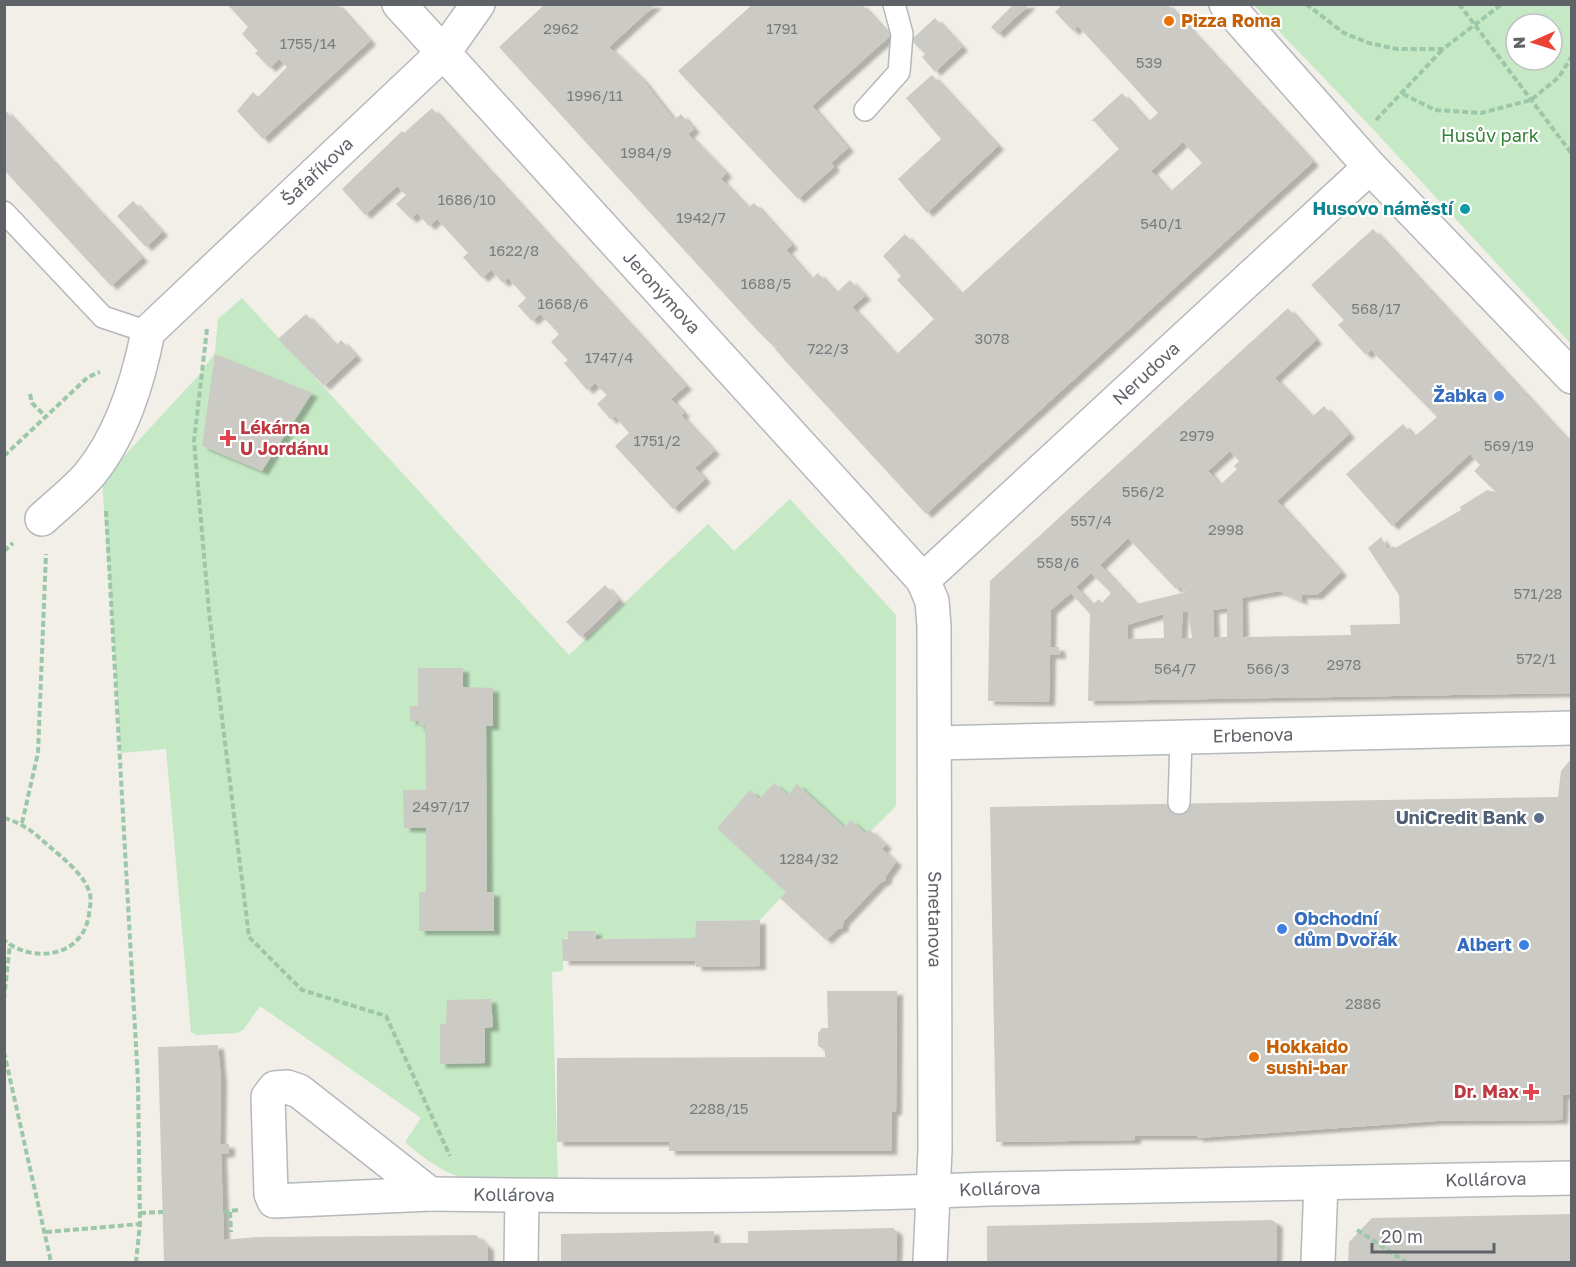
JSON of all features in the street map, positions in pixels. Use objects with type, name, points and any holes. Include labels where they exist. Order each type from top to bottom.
[{"type":"street","name":"Jeronýmova","points":[[399,4],[923,580]]},
{"type":"street","name":"Šafaříkova","points":[[148,332],[444,52],[478,4]]},
{"type":"street","points":[[1226,4],[1370,166],[1572,377]]},
{"type":"street","name":"Nerudova","points":[[923,580],[1370,166]]},
{"type":"street","points":[[42,519],[89,475],[110,440],[138,380],[148,332]]},
{"type":"street","name":"Smetanova","points":[[923,580],[932,601],[934,626],[935,1150],[930,1263]]},
{"type":"street","name":"Erbenova","points":[[935,743],[1572,728]]},
{"type":"street","name":"Kollárova","points":[[430,1194],[299,1091],[287,1087],[275,1088],[268,1097],[271,1194],[274,1202],[430,1194],[522,1196],[933,1191],[1572,1178]]},
{"type":"street","points":[[1318,1263],[1321,1183]]},
{"type":"street","points":[[521,1263],[522,1196]]},
{"type":"lane","points":[[865,110],[899,72],[902,34],[894,4]]},
{"type":"lane","points":[[4,212],[103,316],[148,332]]},
{"type":"lane","points":[[1179,803],[1181,739]]},
{"type":"path","points":[[1306,4],[1344,33],[1369,43],[1397,49],[1443,49]]},
{"type":"path","points":[[1459,4],[1572,154]]},
{"type":"path","points":[[1370,126],[1403,94],[1443,49],[1502,4]]},
{"type":"path","points":[[1403,94],[1435,110],[1481,113],[1531,100],[1560,77],[1572,56]]},
{"type":"path","points":[[207,326],[194,441],[209,612],[249,937],[302,990],[386,1016],[468,1194]]},
{"type":"path","points":[[4,456],[94,374],[112,372],[138,380]]},
{"type":"path","points":[[30,394],[32,403],[46,417]]},
{"type":"path","points":[[106,507],[138,1082],[140,1224],[136,1263]]},
{"type":"path","points":[[22,823],[38,753],[46,571],[42,519]]},
{"type":"path","points":[[4,818],[22,823],[74,870],[89,890],[91,902],[88,924],[83,935],[68,948],[46,955],[23,951],[4,940]]},
{"type":"path","points":[[4,999],[10,944]]},
{"type":"path","points":[[4,1052],[46,1232],[51,1263]]},
{"type":"path","points":[[140,1213],[163,1212]]},
{"type":"path","points":[[230,1212],[231,1232]]},
{"type":"path","points":[[46,1232],[140,1224]]},
{"type":"path","points":[[1360,1230],[1406,1263]]},
{"type":"green space","name":"Husův park","points":[[1254,5],[1571,5],[1571,344],[1370,126]]},
{"type":"green space","points":[[242,298],[569,655],[708,524],[734,551],[790,499],[896,615],[896,806],[871,831],[869,829],[865,833],[851,820],[844,827],[797,785],[788,795],[774,783],[759,799],[750,791],[717,828],[786,892],[760,920],[696,921],[695,938],[596,939],[596,931],[563,939],[563,971],[552,972],[558,1182],[494,1183],[460,1177],[443,1169],[405,1142],[421,1118],[260,1006],[243,1030],[237,1033],[197,1035],[191,1032],[166,749],[121,753],[102,480],[199,375],[215,353],[218,319]]},
{"type":"building","points":[[227,4],[337,4],[370,41],[263,139],[237,111],[253,92],[258,97],[287,67],[279,59],[270,68],[255,53],[258,51],[242,34],[248,27]]},
{"type":"building","points":[[545,4],[656,4],[609,47],[642,79],[674,120],[681,114],[694,129],[688,134],[726,173],[721,179],[748,208],[754,203],[792,245],[786,250],[811,279],[818,273],[836,293],[850,280],[865,296],[852,307],[896,355],[934,319],[897,280],[901,276],[883,256],[905,234],[961,294],[1119,149],[1094,121],[1091,121],[1122,93],[1148,122],[1158,113],[1078,26],[1073,31],[1055,12],[1060,7],[1058,4],[1167,4],[1313,162],[926,514],[789,365],[775,349],[778,346],[775,348],[757,330],[499,47]],"holes":[[[1183,142],[1202,163],[1170,192],[1151,171]]]},
{"type":"building","points":[[753,4],[861,4],[890,36],[812,106],[848,148],[831,163],[834,167],[798,199],[678,71]]},
{"type":"building","points":[[1014,4],[1030,4],[998,34],[991,27]]},
{"type":"building","points":[[935,18],[962,47],[935,72],[922,57],[925,54],[911,40]]},
{"type":"building","points":[[932,75],[998,146],[927,213],[898,179],[941,139],[906,98]]},
{"type":"building","points":[[432,108],[686,386],[671,399],[684,413],[681,415],[714,451],[695,468],[705,479],[673,509],[615,446],[629,433],[615,416],[611,420],[597,404],[607,395],[595,383],[587,390],[564,363],[568,360],[551,342],[559,334],[540,314],[532,321],[518,306],[526,298],[508,278],[503,283],[491,270],[482,278],[463,257],[468,253],[437,219],[429,226],[417,213],[411,219],[396,204],[406,195],[397,186],[365,215],[342,189],[402,131],[404,133]]},
{"type":"building","points":[[4,109],[142,258],[111,286],[4,170]]},
{"type":"building","points":[[133,201],[162,232],[146,247],[117,216]]},
{"type":"building","points":[[1373,229],[1572,445],[1572,693],[1088,701],[1090,614],[1071,593],[1051,610],[1050,647],[1059,647],[1060,655],[1050,655],[1049,702],[988,701],[990,581],[1288,308],[1316,340],[1275,378],[1312,417],[1324,406],[1349,434],[1277,501],[1341,572],[1317,595],[1301,595],[1302,601],[1279,591],[1242,598],[1243,637],[1351,635],[1350,625],[1400,624],[1399,595],[1368,548],[1381,537],[1388,549],[1394,546],[1395,548],[1461,510],[1460,507],[1487,490],[1496,492],[1474,471],[1480,465],[1470,454],[1392,526],[1346,474],[1403,424],[1414,437],[1437,417],[1371,350],[1366,355],[1338,325],[1344,320],[1311,285]],"holes":[[[1230,451],[1239,461],[1234,466],[1237,469],[1220,485],[1208,471]],[[1128,538],[1176,589],[1179,586],[1186,592],[1136,604],[1100,565]],[[1091,573],[1111,593],[1102,603],[1099,599],[1092,605],[1076,587]],[[1227,608],[1227,637],[1214,637],[1213,610]],[[1188,611],[1192,638],[1181,638],[1183,612]],[[1163,614],[1164,638],[1128,639],[1127,625]]]},
{"type":"building","points":[[306,314],[336,346],[341,340],[356,356],[324,386],[278,339]]},
{"type":"building","points":[[215,354],[312,393],[262,471],[202,446]]},
{"type":"building","points":[[605,585],[619,600],[581,637],[566,622]]},
{"type":"building","points":[[418,668],[463,668],[463,687],[493,688],[493,726],[486,726],[487,892],[494,892],[494,931],[419,931],[419,892],[426,892],[426,828],[404,828],[403,790],[426,790],[425,726],[419,726],[418,721],[410,721],[410,706],[418,706]]},
{"type":"building","name":"Obchodní dům Dvořák","points":[[1572,758],[1572,1095],[1563,1095],[1562,1120],[1437,1121],[1197,1138],[1197,1136],[1135,1136],[1135,1140],[996,1142],[990,807],[1558,797],[1561,771]]},
{"type":"building","points":[[774,783],[788,795],[797,784],[844,827],[851,820],[865,833],[869,829],[886,845],[882,849],[896,862],[886,876],[886,880],[880,883],[844,921],[842,928],[826,940],[780,898],[786,892],[717,828],[750,790],[759,799]]},
{"type":"building","points":[[760,920],[760,966],[696,967],[695,961],[563,961],[562,939],[568,939],[568,931],[596,931],[595,939],[695,938],[696,921]]},
{"type":"building","points":[[827,991],[897,991],[896,1111],[892,1112],[891,1151],[669,1151],[669,1142],[557,1142],[557,1058],[825,1057],[825,1050],[818,1046],[818,1033],[822,1028],[828,1028]]},
{"type":"building","points":[[491,999],[493,1027],[485,1028],[485,1063],[440,1064],[440,1024],[446,1024],[447,1000]]},
{"type":"building","points":[[218,1045],[221,1080],[220,1144],[229,1144],[229,1153],[221,1154],[224,1240],[256,1237],[476,1235],[488,1247],[488,1262],[164,1262],[158,1047]]},
{"type":"building","points":[[1572,1214],[1572,1262],[1348,1262],[1349,1242],[1372,1218]]},
{"type":"building","points":[[1272,1220],[1277,1224],[1276,1262],[987,1262],[987,1226]]},
{"type":"building","points":[[893,1228],[897,1232],[896,1262],[561,1262],[561,1234],[714,1231],[714,1243],[748,1243],[748,1231]]},
{"type":"place","name":"Pizza Roma","points":[[1169,21]]},
{"type":"place","name":"Husovo náměstí","points":[[1465,209]]},
{"type":"place","name":"Žabka","points":[[1499,396]]},
{"type":"place","name":"Lékárna U Jordánu","points":[[228,438]]},
{"type":"place","name":"UniCredit Bank","points":[[1539,818]]},
{"type":"place","name":"Obchodní dům Dvořák","points":[[1282,929]]},
{"type":"place","name":"Albert","points":[[1524,945]]},
{"type":"place","name":"Hokkaido sushi-bar","points":[[1254,1057]]},
{"type":"place","name":"Dr. Max","points":[[1531,1092]]}]
